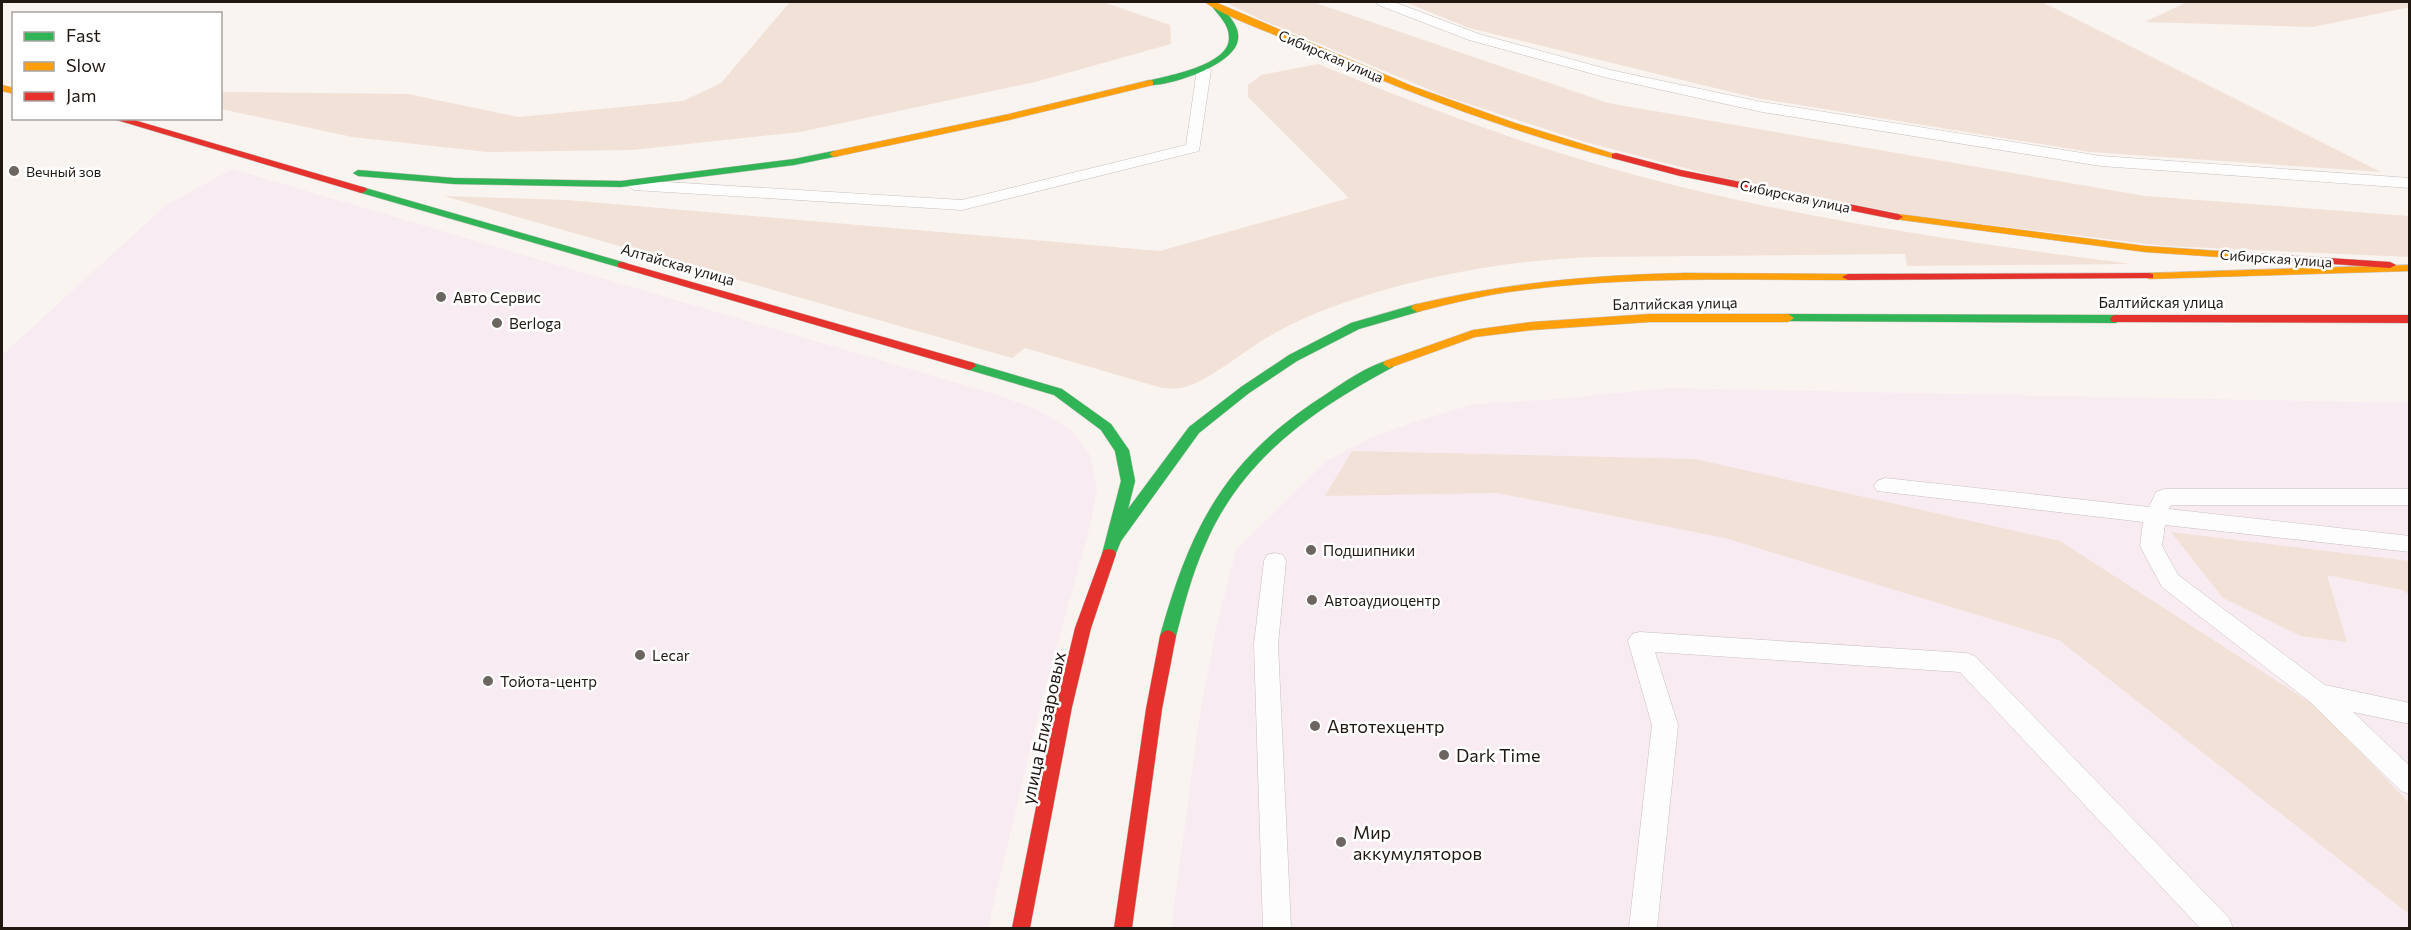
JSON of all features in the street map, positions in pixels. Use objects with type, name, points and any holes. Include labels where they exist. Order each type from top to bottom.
[{"type":"main road","points":[[278,165],[454,181],[621,184],[794,162],[1009,117],[1204,70],[1224,57],[1235,45],[1236,36],[1227,16],[1212,3]]},
{"type":"main road","name":"Сибирская улица","points":[[1212,3],[1320,53],[1447,103],[1555,140],[1680,173],[1889,216],[2002,232],[2145,249],[2409,267]]},
{"type":"main road","name":"Алтайская улица","points":[[122,120],[1058,392],[1100,419],[1121,446],[1128,481],[1114,539]]},
{"type":"main road","name":"Балтийская улица","points":[[1114,539],[1194,430],[1245,390],[1293,358],[1355,326],[1439,302],[1537,284],[1636,278],[2168,276],[2409,267]]},
{"type":"main road","name":"Балтийская улица","points":[[1123,928],[1153,710],[1170,623],[1198,539],[1223,496],[1253,455],[1293,418],[1335,391],[1400,359],[1474,334],[1564,321],[1650,318],[2409,319]]},
{"type":"main road","name":"улица Елизаровых","points":[[1021,928],[1064,707],[1080,640],[1114,539]]},
{"type":"lane","points":[[1383,2],[1474,38],[1608,74],[1762,107],[2101,161],[2409,183]]},
{"type":"lane","points":[[621,184],[962,206],[1193,148],[1204,70]]},
{"type":"lane","points":[[1885,486],[2409,544]]},
{"type":"lane","points":[[2409,497],[2164,497],[2155,517],[2151,546],[2170,581],[2318,693],[2409,783]]},
{"type":"lane","points":[[1275,561],[1266,644],[1277,928]]},
{"type":"lane","points":[[1643,928],[1665,725],[1640,641],[1965,663],[2219,928]]},
{"type":"lane","points":[[2318,693],[2409,714]]},
{"type":"shaded area","points":[[790,2],[1103,2],[1170,25],[1171,44],[1035,82],[800,132],[632,150],[487,152],[352,137],[222,109],[222,92],[408,94],[519,117],[683,101],[721,83]]},
{"type":"shaded area","points":[[1225,2],[1313,2],[1608,103],[2145,196],[2409,216],[2409,257],[2164,246],[1908,215],[1719,177],[1585,142],[1447,97],[1262,20]]},
{"type":"shaded area","points":[[1405,2],[2042,2],[2381,172],[2090,152],[1756,98],[1469,28]]},
{"type":"shaded area","points":[[2187,2],[2409,2],[2410,7],[2313,27],[2145,22]]},
{"type":"shaded area","points":[[1318,64],[1491,130],[1596,164],[1662,182],[1862,225],[2132,264],[1907,266],[1905,254],[1596,257],[1495,266],[1429,278],[1332,307],[1266,338],[1224,367],[1190,386],[1162,388],[1025,348],[1012,358],[444,196],[567,200],[1160,251],[1349,198],[1248,97],[1248,85],[1261,75]]},
{"type":"shaded area","points":[[232,169],[988,392],[1037,409],[1072,431],[1090,455],[1097,490],[1088,534],[1041,703],[988,928],[2,928],[2,355],[166,205]]},
{"type":"shaded area","points":[[1667,388],[2409,403],[2409,928],[1171,928],[1200,713],[1217,625],[1236,550],[1325,462],[1370,438],[1423,419],[1476,404]]},
{"type":"shaded area","points":[[1352,451],[1695,459],[2060,541],[2317,707],[2409,803],[2409,914],[2059,640],[1725,538],[1497,493],[1325,496]]},
{"type":"shaded area","points":[[2171,532],[2409,561],[2409,594],[2402,590],[2327,575],[2347,642],[2301,636],[2223,598]]},
{"type":"traffic: fast","points":[[1150,83],[1203,68],[1230,51],[1234,39],[1230,23],[1215,5]]},
{"type":"traffic: fast","points":[[358,173],[454,181],[621,184],[794,162],[834,154]]},
{"type":"traffic: fast","points":[[362,190],[622,265]]},
{"type":"traffic: fast","points":[[1109,554],[1114,539],[1194,430],[1245,390],[1293,358],[1355,326],[1417,308]]},
{"type":"traffic: fast","points":[[1788,318],[2116,319]]},
{"type":"traffic: fast","points":[[1168,636],[1181,587],[1198,544],[1218,505],[1242,471],[1271,441],[1305,413],[1344,388],[1389,364]]},
{"type":"traffic: fast","points":[[970,366],[1058,392],[1106,427],[1122,450],[1128,481],[1114,539]]},
{"type":"traffic: slow","points":[[1209,2],[1308,47],[1409,88],[1511,125],[1616,156]]},
{"type":"traffic: slow","points":[[834,154],[1009,117],[1150,83]]},
{"type":"traffic: slow","points":[[2,88],[12,90]]},
{"type":"traffic: slow","points":[[1898,217],[2145,249],[2249,256]]},
{"type":"traffic: slow","points":[[2149,276],[2410,268]]},
{"type":"traffic: slow","points":[[1417,308],[1470,295],[1523,286],[1577,281],[1685,276],[1848,277]]},
{"type":"traffic: slow","points":[[1389,364],[1473,334],[1532,326],[1650,318],[1788,318]]},
{"type":"traffic: jam","points":[[122,120],[362,190]]},
{"type":"traffic: jam","points":[[1616,156],[1680,173],[1898,217]]},
{"type":"traffic: jam","points":[[2249,256],[2390,265]]},
{"type":"traffic: jam","points":[[622,265],[970,366]]},
{"type":"traffic: jam","points":[[1848,277],[2149,276]]},
{"type":"traffic: jam","points":[[2116,319],[2410,319]]},
{"type":"traffic: jam","points":[[1021,928],[1064,707],[1083,628],[1109,554]]},
{"type":"traffic: jam","points":[[1123,928],[1154,709],[1168,636]]},
{"type":"place","name":"Вечный зов","points":[[14,171]]},
{"type":"place","name":"Авто Сервис","points":[[441,297]]},
{"type":"place","name":"Berloga","points":[[497,323]]},
{"type":"place","name":"Подшипники","points":[[1311,550]]},
{"type":"place","name":"Автоаудиоцентр","points":[[1312,600]]},
{"type":"place","name":"Lecar","points":[[640,655]]},
{"type":"place","name":"Тойота-центр","points":[[488,681]]},
{"type":"place","name":"Автотехцентр","points":[[1315,726]]},
{"type":"place","name":"Dark Time","points":[[1444,755]]},
{"type":"place","name":"Мир аккумуляторов","points":[[1341,842]]}]
